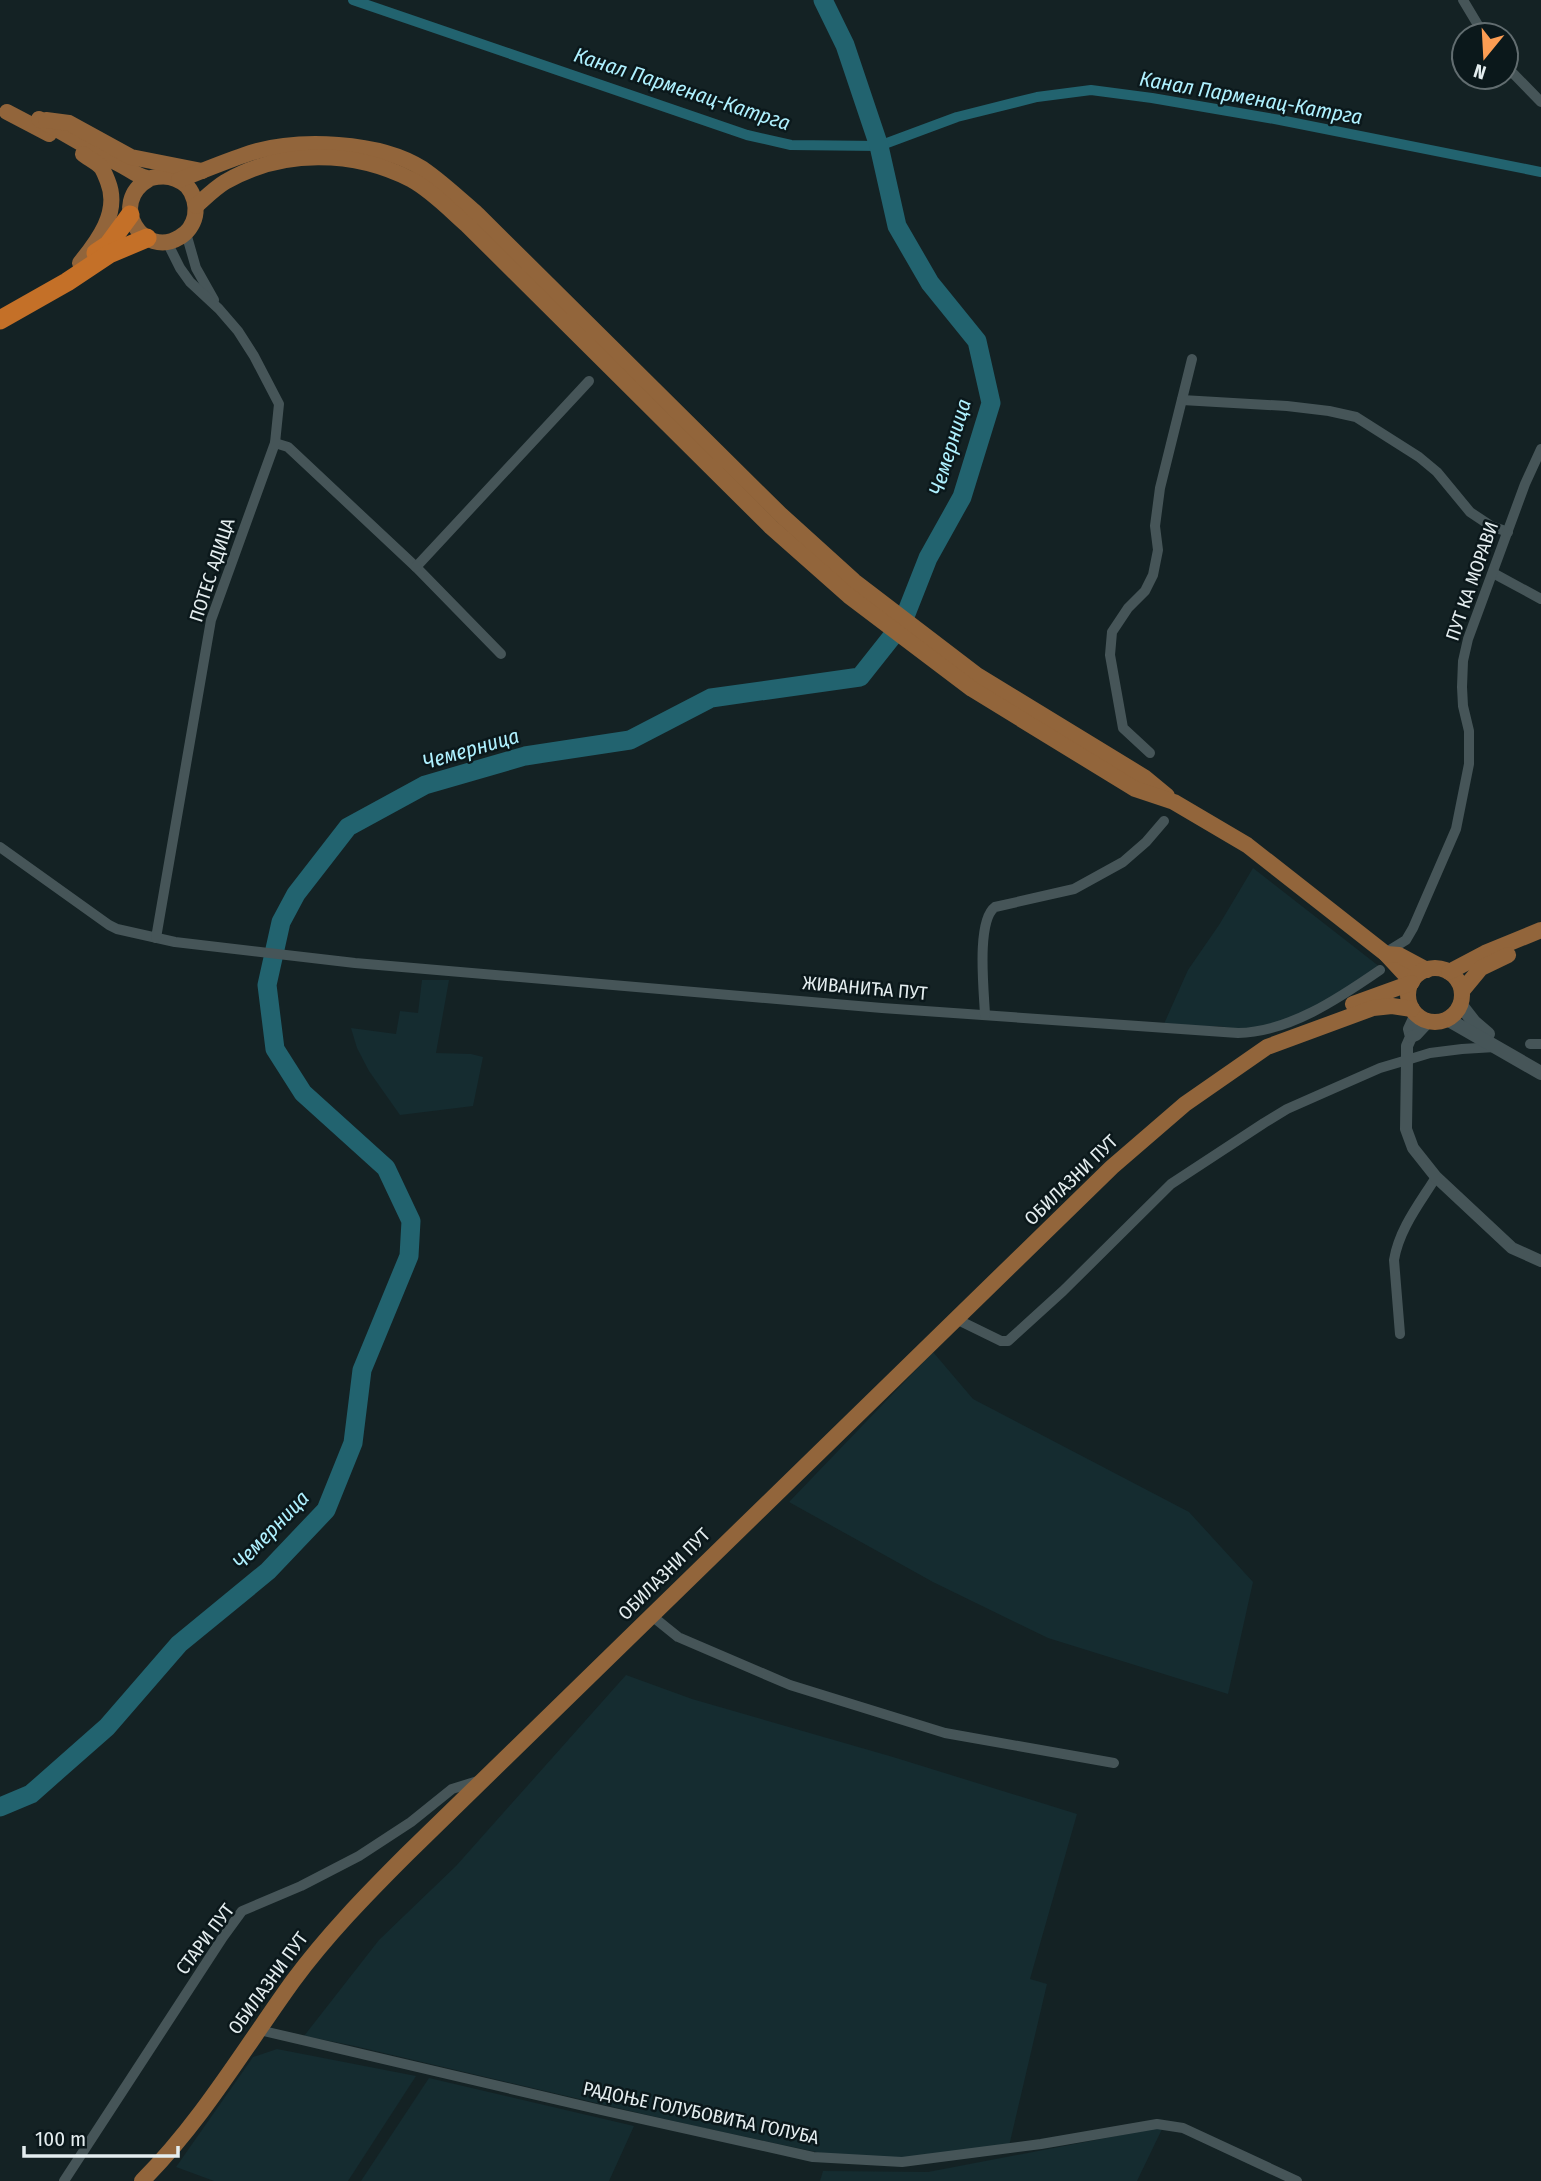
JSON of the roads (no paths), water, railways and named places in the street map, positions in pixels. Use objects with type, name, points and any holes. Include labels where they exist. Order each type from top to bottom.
[{"type":"highway","points":[[0,310],[108,245],[130,215]]},
{"type":"highway","points":[[0,320],[67,282],[108,254],[146,238]]},
{"type":"main road","points":[[4,112],[69,123],[131,157],[202,171]]},
{"type":"main road","points":[[4,112],[64,140],[102,169],[113,194],[112,208],[93,247],[80,263]]},
{"type":"main road","points":[[39,119],[149,179]]},
{"type":"main road","points":[[179,180],[252,152],[300,145],[351,145],[376,150],[421,168],[477,214],[780,514],[851,589]]},
{"type":"main road","points":[[103,156],[124,174],[134,191]]},
{"type":"main road","points":[[196,206],[224,183],[255,168],[292,158],[319,156],[363,161],[414,181],[467,225],[771,527],[974,682],[1135,789],[1174,803],[1247,845],[1412,983]]},
{"type":"main road","points":[[164,176],[179,180],[190,191],[196,206],[194,221],[186,233],[174,240],[167,242],[146,238],[136,228],[130,215],[134,191],[149,179],[164,176]]},
{"type":"main road","points":[[1449,972],[1485,953],[1541,930]]},
{"type":"main road","points":[[1270,1039],[1373,1008],[1392,1006],[1438,1022],[1447,1019],[1456,1012],[1461,998],[1484,966],[1541,941]]},
{"type":"main road","points":[[1385,960],[1399,955],[1427,970]]},
{"type":"main road","points":[[1375,996],[1385,979],[1385,960]]},
{"type":"main road","points":[[1419,1014],[1408,994],[1412,983],[1418,975],[1427,970],[1441,969],[1449,972],[1458,982],[1461,998],[1482,1029],[1541,1073]]},
{"type":"main road","points":[[1270,1039],[1412,983]]},
{"type":"main road","points":[[1447,1019],[1541,1064]]},
{"type":"main road","name":"ОБИЛАЗНИ ПУТ","points":[[142,2181],[190,2127],[304,1967],[346,1915],[1112,1167],[1162,1123],[1270,1039]]},
{"type":"street","points":[[1463,0],[1476,21]]},
{"type":"street","points":[[1520,80],[1541,102]]},
{"type":"street","points":[[186,233],[196,268],[219,309]]},
{"type":"street","points":[[167,242],[190,282],[219,309]]},
{"type":"street","name":"ПОТЕС АДИЦА","points":[[156,938],[211,620],[275,443],[279,404],[254,356],[219,309]]},
{"type":"street","points":[[1150,753],[1123,728],[1110,656],[1112,632],[1128,608],[1145,591],[1153,575],[1158,550],[1155,526],[1160,488],[1192,359]]},
{"type":"street","points":[[416,567],[589,382]]},
{"type":"street","points":[[1182,400],[1287,406],[1356,417],[1429,465],[1470,512],[1491,526],[1508,532]]},
{"type":"street","points":[[275,443],[288,447],[416,567],[501,654]]},
{"type":"street","name":"ПУТ КА МОРАВИ","points":[[1413,928],[1456,829],[1469,764],[1469,731],[1462,687],[1463,661],[1468,639],[1525,484],[1541,449]]},
{"type":"street","points":[[1493,573],[1541,599]]},
{"type":"street","points":[[985,1015],[983,943],[989,912],[995,907],[1074,889],[1123,862],[1146,842],[1164,821]]},
{"type":"street","points":[[0,847],[102,922],[117,929],[156,938]]},
{"type":"street","name":"ЖИВАНИЋА ПУТ","points":[[156,938],[333,961],[985,1015],[1252,1033],[1270,1039],[1327,1003],[1385,960],[1406,940],[1413,928]]},
{"type":"street","points":[[1419,1014],[1409,1029],[1407,1046],[1406,1129],[1413,1148],[1436,1177],[1511,1248],[1541,1261]]},
{"type":"street","points":[[956,1319],[1001,1341],[1009,1340],[1063,1291],[1171,1184],[1287,1109],[1380,1069],[1430,1053],[1500,1045]]},
{"type":"street","points":[[1400,1334],[1394,1260],[1396,1249],[1402,1233],[1436,1177]]},
{"type":"street","points":[[652,1616],[678,1637],[789,1685],[945,1733],[1114,1763]]},
{"type":"street","name":"СТАРИ ПУТ","points":[[64,2181],[242,1911],[301,1886],[359,1856],[411,1822],[452,1789],[484,1780]]},
{"type":"street","name":"РАДОЊЕ ГОЛУБОВИЋА ГОЛУБА","points":[[259,2030],[813,2157],[902,2162],[1041,2144],[1157,2124],[1183,2128],[1297,2181]]},
{"type":"waterway","name":"Канал Парменац-Катрга","points":[[353,0],[747,135],[791,145],[879,146],[957,117],[1037,97],[1091,90],[1280,120],[1541,172]]},
{"type":"waterway","name":"Чемерница","points":[[0,1807],[31,1794],[107,1727],[179,1644],[268,1571],[326,1510],[353,1443],[362,1370],[409,1256],[411,1221],[386,1168],[303,1093],[275,1049],[267,985],[281,922],[296,894],[348,827],[425,785],[525,756],[630,740],[711,698],[860,677],[902,624],[928,558],[962,497],[991,403],[977,341],[930,283],[897,226],[879,146],[845,45],[823,0]]}]
